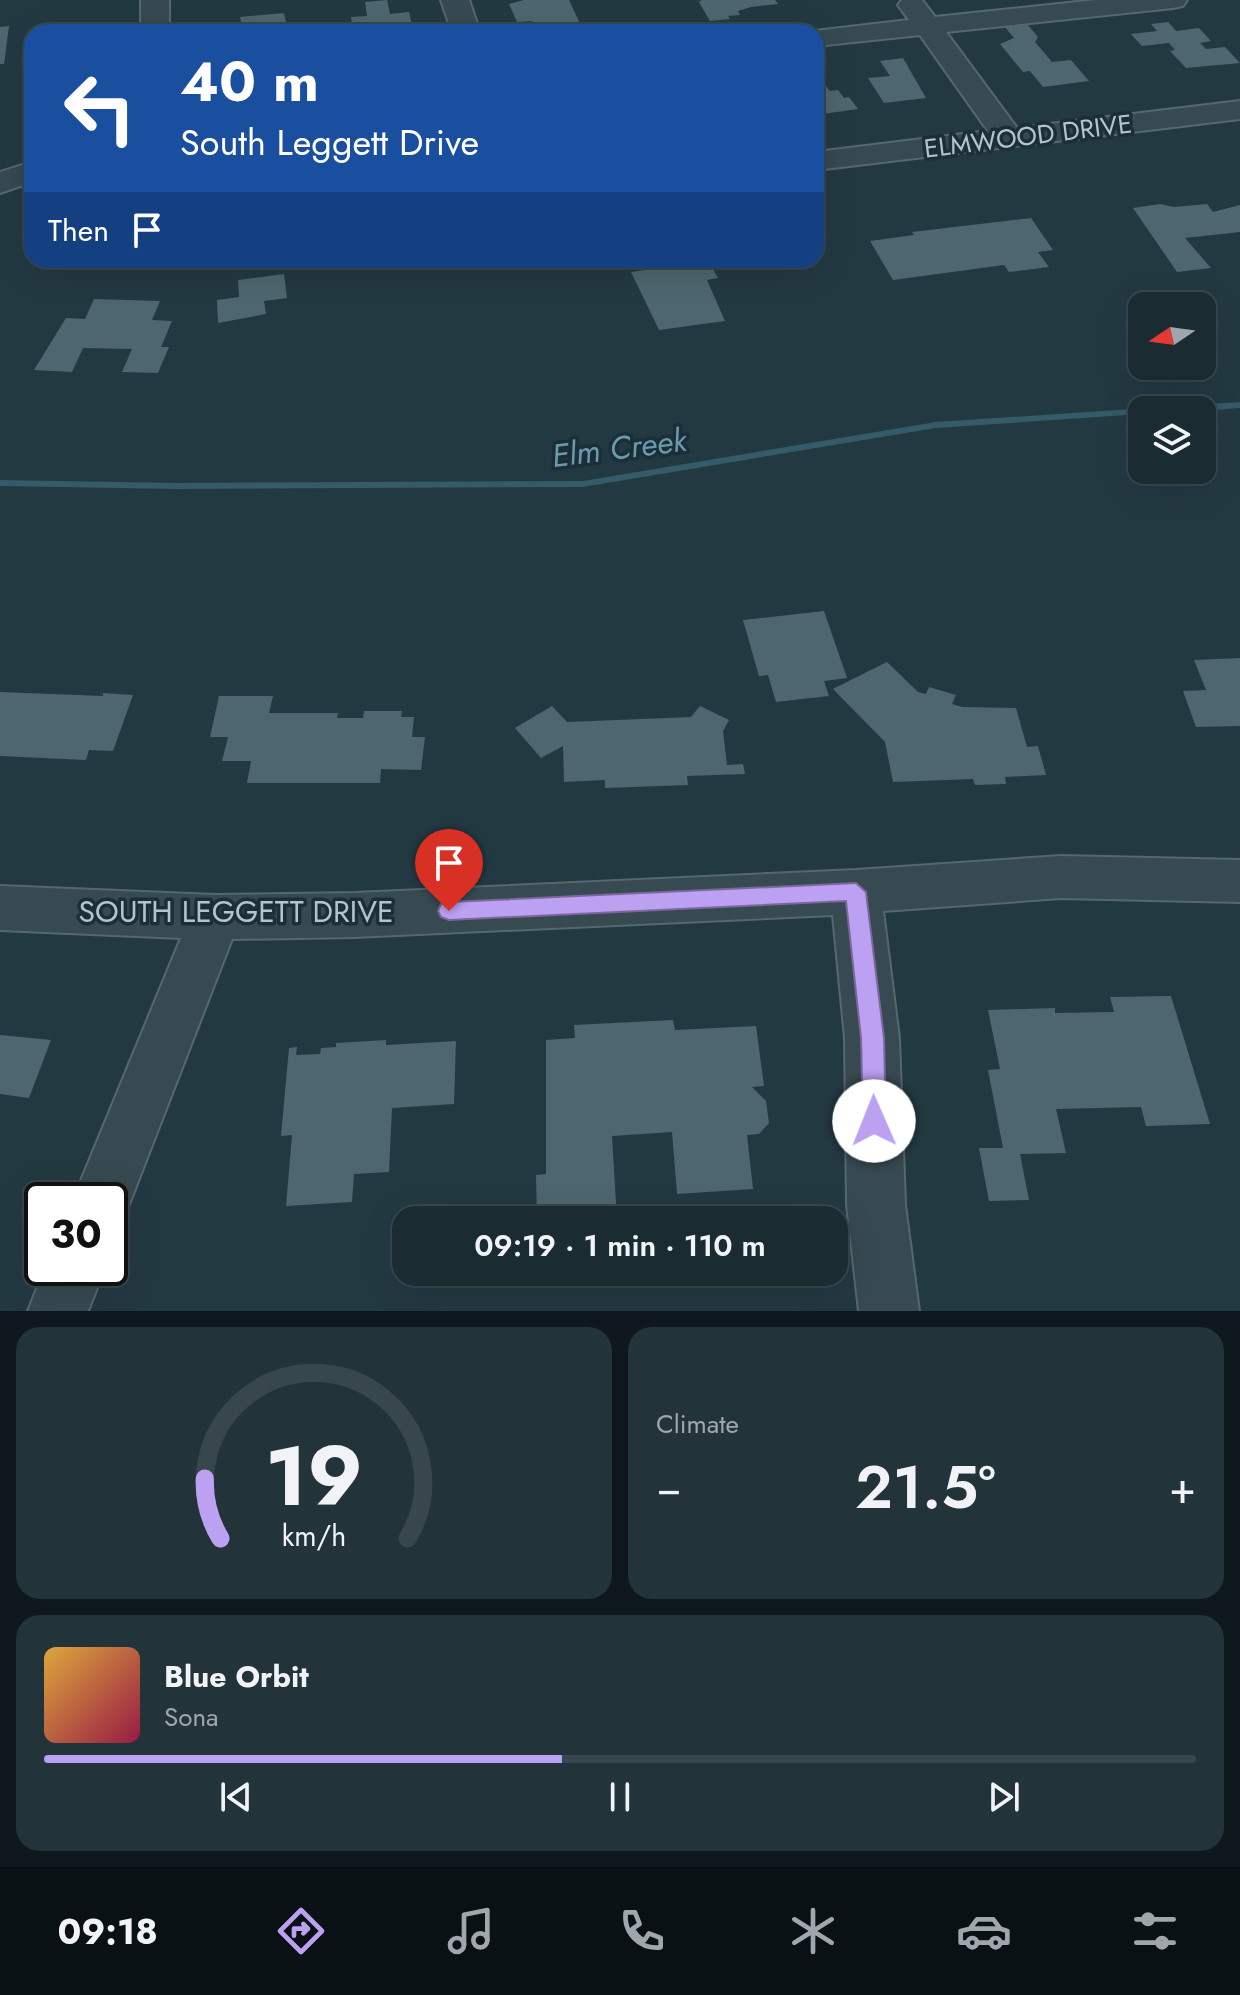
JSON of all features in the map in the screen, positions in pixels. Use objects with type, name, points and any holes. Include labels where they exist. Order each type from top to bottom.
[{"type":"street","points":[[155,0],[155,24]]},
{"type":"street","points":[[455,0],[463,24]]},
{"type":"street","points":[[909,0],[1009,138]]},
{"type":"street","points":[[824,37],[1173,0]]},
{"type":"street","name":"ELMWOOD DRIVE","points":[[824,160],[1240,110]]},
{"type":"street","points":[[0,183],[24,174]]},
{"type":"street","name":"SOUTH LEGGETT DRIVE","points":[[0,908],[215,917],[370,915],[856,892],[1061,877],[1240,881]]},
{"type":"street","points":[[856,892],[872,1038],[876,1205],[889,1311]]},
{"type":"street","points":[[109,1182],[215,917]]},
{"type":"street","points":[[58,1311],[68,1286]]},
{"type":"building","points":[[387,0],[390,14],[409,12],[412,24],[352,24],[351,17],[367,16],[365,2]]},
{"type":"building","points":[[524,0],[569,0],[580,24],[517,22],[509,4]]},
{"type":"building","points":[[775,0],[778,4],[751,7],[738,11],[740,15],[728,16],[730,19],[710,21],[699,2]]},
{"type":"building","points":[[284,13],[286,24],[241,24],[240,17]]},
{"type":"building","points":[[1022,18],[1038,37],[1035,42],[1052,62],[1071,60],[1089,81],[1043,87],[1030,71],[1023,72],[1000,44],[1014,38],[999,20]]},
{"type":"building","points":[[1168,22],[1176,31],[1199,28],[1211,41],[1200,43],[1206,49],[1225,47],[1240,63],[1186,68],[1170,51],[1175,50],[1169,43],[1142,46],[1131,34],[1157,31],[1151,24]]},
{"type":"building","points":[[9,26],[4,64],[0,64],[0,27]]},
{"type":"building","points":[[903,58],[926,98],[884,103],[868,78],[890,76],[880,61]]},
{"type":"building","points":[[824,85],[830,91],[838,90],[844,98],[849,97],[858,109],[824,114]]},
{"type":"building","points":[[1160,204],[1174,207],[1207,204],[1213,212],[1240,205],[1240,232],[1185,238],[1211,268],[1177,272],[1133,208]]},
{"type":"building","points":[[1031,218],[1053,250],[1038,252],[1049,267],[1009,272],[1004,265],[893,280],[870,241],[914,235],[912,232]]},
{"type":"building","points":[[662,268],[713,268],[718,278],[707,280],[725,321],[659,330],[631,272]]},
{"type":"building","points":[[284,274],[287,298],[264,301],[266,314],[218,323],[217,300],[239,297],[238,280]]},
{"type":"building","points":[[94,299],[160,301],[152,320],[172,321],[161,347],[169,347],[158,373],[122,372],[132,349],[83,348],[72,372],[34,370],[66,318],[85,319]]},
{"type":"building","points":[[824,611],[847,678],[824,681],[829,696],[776,702],[768,675],[759,676],[743,620]]},
{"type":"building","points":[[1240,658],[1240,726],[1196,727],[1183,691],[1206,690],[1194,660]]},
{"type":"building","points":[[887,662],[918,692],[926,694],[929,687],[956,695],[952,704],[962,707],[1016,708],[1027,747],[1038,746],[1046,775],[1005,777],[1006,784],[975,785],[973,779],[893,782],[885,742],[833,689]]},
{"type":"building","points":[[0,692],[133,695],[113,751],[89,750],[86,760],[0,756]]},
{"type":"building","points":[[219,696],[273,696],[269,713],[338,713],[337,718],[363,718],[364,711],[402,711],[401,717],[414,717],[412,737],[425,737],[421,770],[381,769],[380,783],[247,783],[251,761],[222,761],[228,737],[210,737]]},
{"type":"building","points":[[552,706],[567,722],[691,717],[700,706],[729,720],[723,731],[727,765],[743,764],[745,774],[687,776],[688,785],[605,788],[605,780],[564,782],[563,746],[541,758],[515,728]]},
{"type":"building","points":[[1171,996],[1210,1124],[1146,1126],[1141,1107],[1056,1109],[1066,1153],[1020,1154],[1029,1200],[989,1201],[979,1148],[1003,1148],[988,1070],[1000,1069],[988,1010],[1055,1008],[1055,1013],[1114,1012],[1110,997]]},
{"type":"building","points":[[673,1020],[675,1030],[756,1026],[764,1086],[752,1087],[766,1101],[769,1123],[759,1134],[747,1135],[753,1189],[677,1194],[672,1132],[612,1136],[616,1206],[537,1206],[536,1175],[546,1174],[546,1040],[575,1038],[574,1025]]},
{"type":"building","points":[[0,1035],[51,1040],[29,1098],[0,1094]]},
{"type":"building","points":[[386,1040],[386,1045],[456,1041],[454,1104],[392,1108],[389,1172],[354,1174],[352,1202],[286,1206],[292,1135],[281,1136],[289,1048],[297,1047],[296,1055],[320,1054],[321,1048],[336,1047],[336,1043]]},
{"type":"waterway","name":"Elm Creek","points":[[0,483],[178,486],[583,484],[936,425],[1240,405]]},
{"type":"route","points":[[449,911],[856,892],[872,1038],[874,1121]]}]
